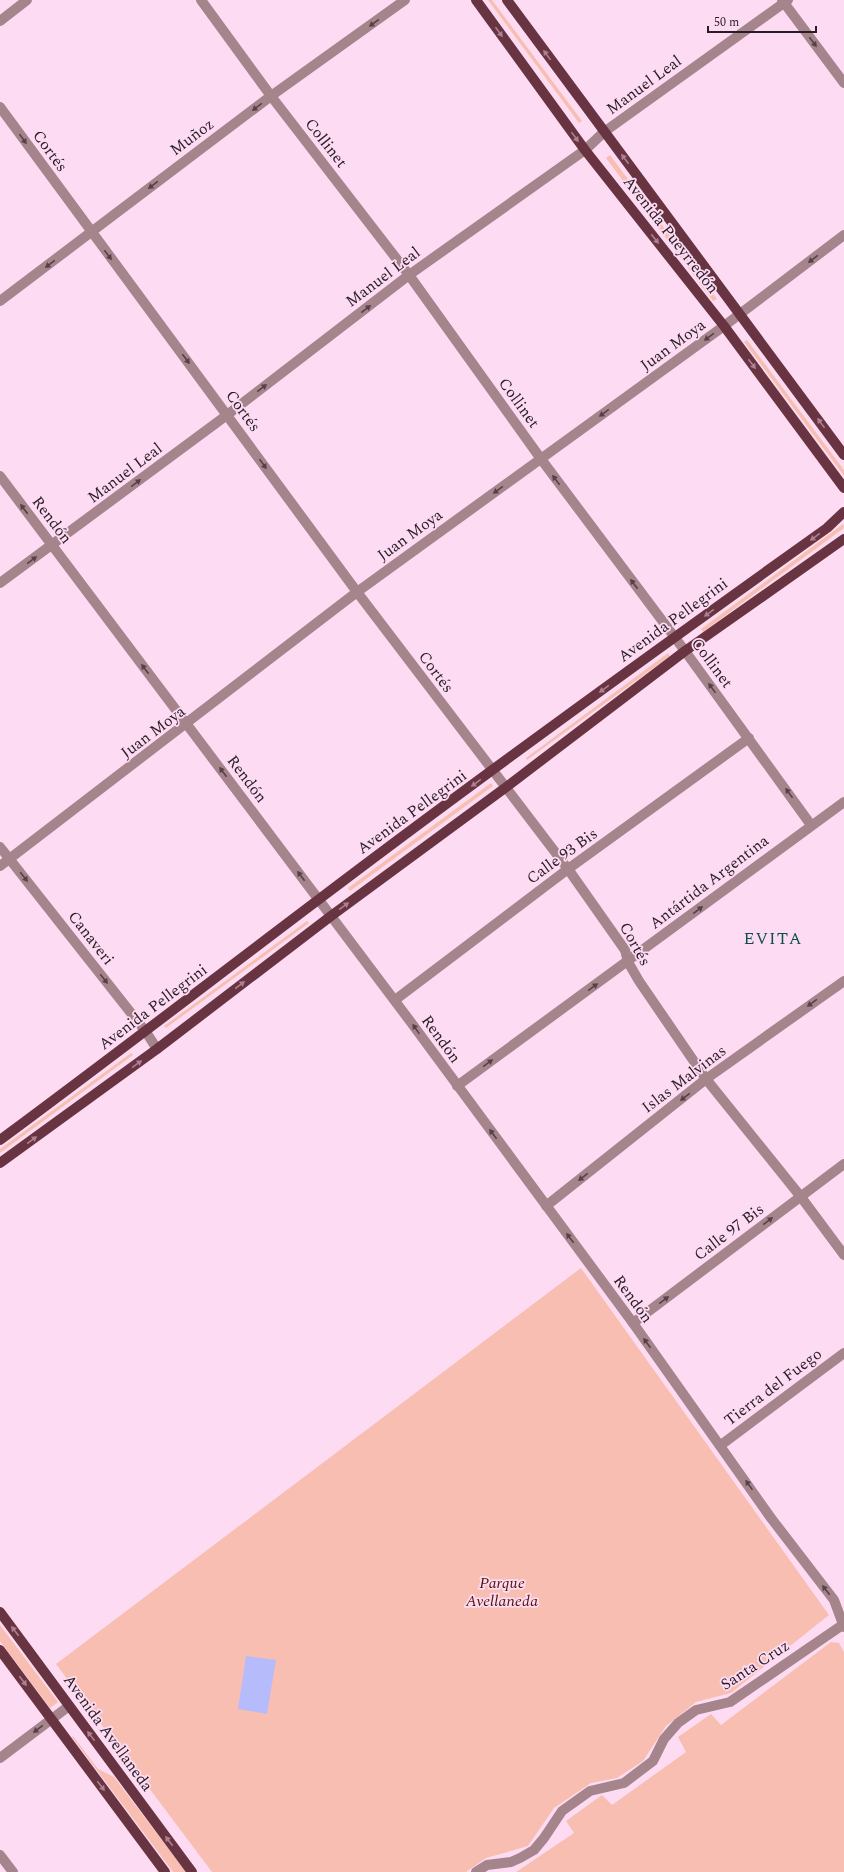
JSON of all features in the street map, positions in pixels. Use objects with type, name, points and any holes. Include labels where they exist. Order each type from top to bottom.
[{"type":"main road","name":"Avenida Pueyrredón","points":[[476,0],[585,150],[724,326],[844,488]]},
{"type":"main road","name":"Avenida Pueyrredón","points":[[507,0],[844,455]]},
{"type":"main road","name":"Avenida Pellegrini","points":[[0,1140],[146,1032],[319,900],[674,638],[827,528],[844,512]]},
{"type":"main road","name":"Avenida Pellegrini","points":[[0,1163],[157,1049],[331,916],[505,788],[685,651],[844,539]]},
{"type":"main road","name":"Avenida Avellaneda","points":[[0,1612],[192,1872]]},
{"type":"main road","points":[[0,1650],[165,1872]]},
{"type":"street","points":[[0,21],[28,0]]},
{"type":"street","name":"Collinet","points":[[201,0],[271,96],[409,276],[541,459],[685,651],[812,825]]},
{"type":"street","name":"Muñoz","points":[[0,301],[271,96],[405,0]]},
{"type":"street","points":[[784,1],[844,83]]},
{"type":"street","name":"Manuel Leal","points":[[0,583],[228,415],[409,276],[585,150],[604,132],[784,1]]},
{"type":"street","name":"Cortés","points":[[0,107],[357,592],[492,772],[568,869],[625,950],[628,962],[639,980],[706,1079],[801,1196],[844,1255]]},
{"type":"street","name":"Juan Moya","points":[[0,866],[187,724],[357,592],[741,314],[844,235]]},
{"type":"street","name":"Rendón","points":[[0,476],[395,1000],[633,1323],[721,1445],[771,1518],[834,1600],[844,1625]]},
{"type":"street","name":"Calle 93 Bis","points":[[395,1000],[568,869],[749,738]]},
{"type":"street","name":"Antártida Argentina","points":[[457,1086],[844,802]]},
{"type":"street","name":"Canaveri","points":[[0,847],[146,1032],[157,1049]]},
{"type":"street","name":"Islas Malvinas","points":[[546,1206],[706,1079],[844,981]]},
{"type":"street","name":"Calle 97 Bis","points":[[633,1323],[844,1164]]},
{"type":"street","name":"Tierra del Fuego","points":[[721,1445],[844,1353]]},
{"type":"street","name":"Santa Cruz","points":[[476,1872],[488,1865],[510,1862],[534,1850],[562,1811],[590,1791],[624,1782],[653,1761],[664,1739],[678,1723],[696,1710],[730,1702],[844,1625]]},
{"type":"street","points":[[0,1758],[69,1706]]},
{"type":"street","points":[[0,1855],[13,1872]]},
{"type":"green space","points":[[488,0],[492,0],[582,121],[579,123]]},
{"type":"green space","points":[[610,155],[717,299],[713,301],[606,158]]},
{"type":"green space","points":[[747,340],[844,470],[844,476],[744,342]]},
{"type":"green space","points":[[843,524],[844,528],[703,632],[701,629]]},
{"type":"green space","points":[[668,653],[670,656],[527,760],[526,758]]},
{"type":"green space","points":[[491,783],[493,786],[350,891],[348,888]]},
{"type":"green space","points":[[307,921],[309,923],[166,1028],[164,1026]]},
{"type":"green space","points":[[131,1053],[133,1055],[0,1153],[0,1149]]},
{"type":"green space","name":"Parque Avellaneda","points":[[581,1268],[829,1615],[731,1693],[696,1702],[666,1726],[643,1761],[617,1778],[591,1783],[554,1808],[528,1846],[486,1858],[466,1872],[212,1872],[56,1664]]},
{"type":"green space","points":[[0,1625],[58,1702],[50,1708],[0,1641]]},
{"type":"green space","points":[[831,1642],[839,1643],[844,1652],[844,1872],[516,1872],[574,1833],[566,1821],[602,1795],[612,1805],[686,1752],[678,1737],[711,1714],[721,1725]]},
{"type":"green space","points":[[73,1736],[98,1769],[114,1777],[186,1872],[173,1872],[72,1737]]},
{"type":"water","points":[[246,1656],[276,1660],[267,1714],[238,1709]]},
{"type":"district","name":"EVITA","points":[[773,939]]}]
